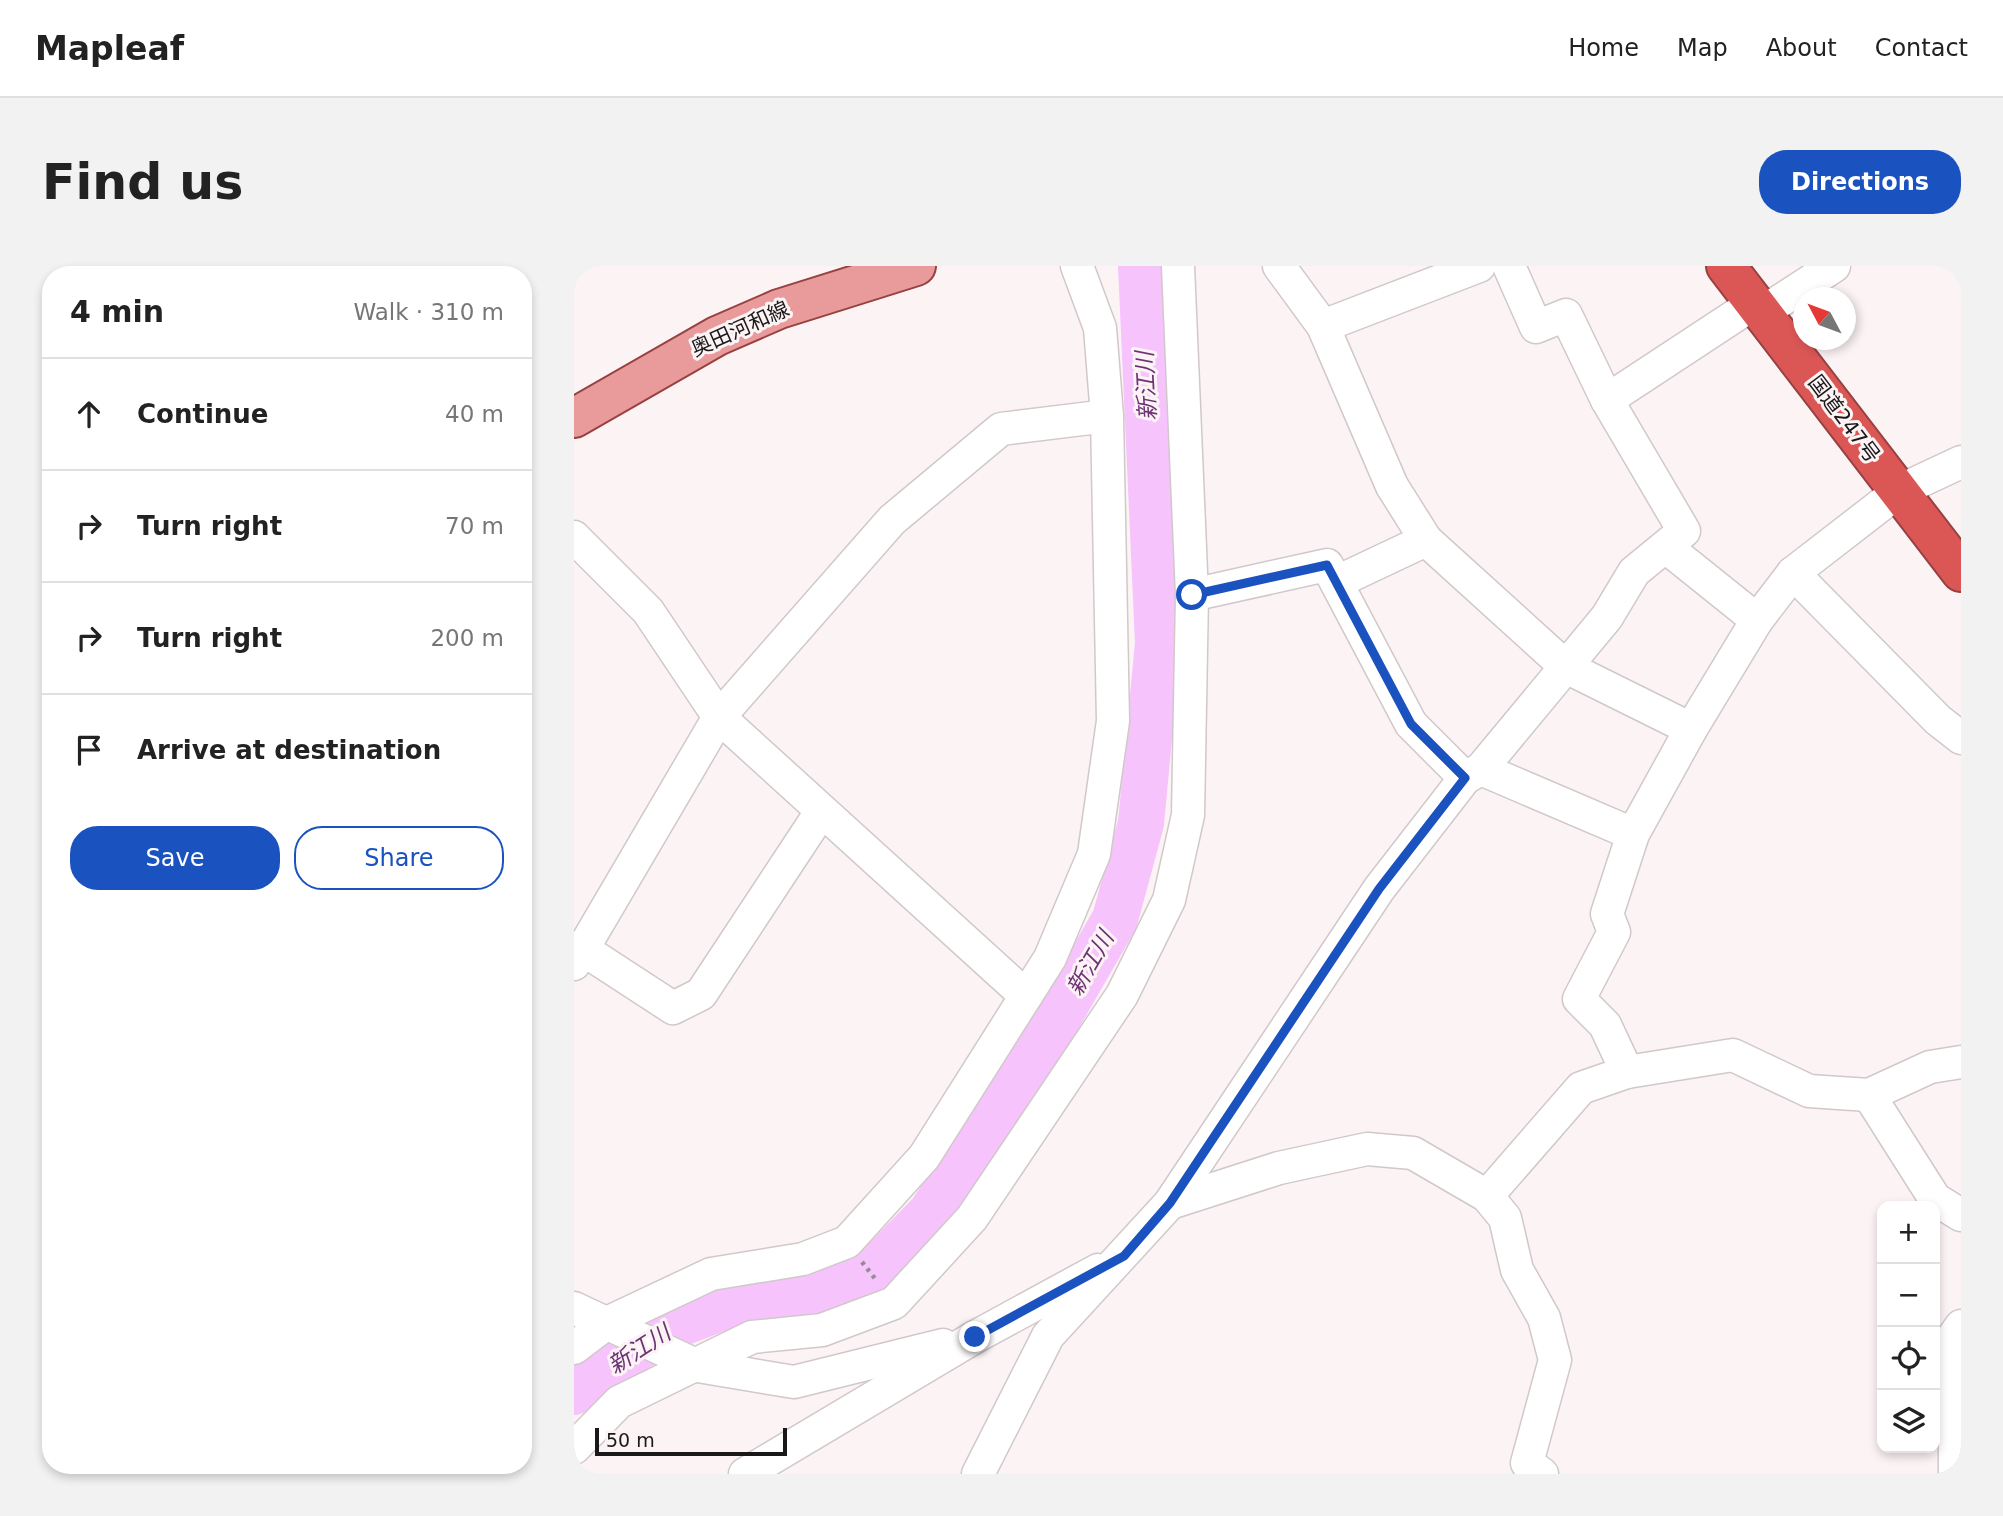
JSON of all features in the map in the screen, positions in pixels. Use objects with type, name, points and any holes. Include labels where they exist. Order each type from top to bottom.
[{"type":"highway","name":"国道247号","points":[[1726,266],[1961,572]]},
{"type":"main road","name":"奥田河和線","points":[[574,418],[717,336],[779,309],[916,266]]},
{"type":"street","points":[[574,1348],[607,1323],[711,1274],[803,1259],[847,1242],[925,1157],[1050,958],[1094,854],[1113,721],[1107,416],[1100,328],[1077,266]]},
{"type":"street","points":[[574,1448],[619,1402],[687,1361],[752,1337],[822,1330],[894,1303],[972,1218],[1122,995],[1169,900],[1188,815],[1192,595],[1178,266]]},
{"type":"street","points":[[1279,266],[1323,326],[1392,486],[1426,540],[1566,667],[1691,729]]},
{"type":"street","points":[[1323,326],[1479,266]]},
{"type":"street","points":[[978,1474],[1048,1336],[1170,1203],[1379,889],[1607,617],[1634,572],[1684,531],[1607,400],[1566,315],[1536,327],[1509,266]]},
{"type":"street","points":[[1607,400],[1760,307],[1834,266]]},
{"type":"street","points":[[821,812],[701,995],[673,1008],[579,957],[719,717],[891,520],[1001,429],[1107,416]]},
{"type":"street","points":[[1627,1072],[1605,1025],[1578,999],[1614,932],[1607,914],[1633,834],[1691,729],[1757,620],[1793,573],[1899,491],[1961,462]]},
{"type":"street","points":[[574,537],[648,611],[719,717],[1026,996]]},
{"type":"street","points":[[1337,582],[1426,540]]},
{"type":"street","points":[[1666,547],[1757,620]]},
{"type":"street","points":[[1192,595],[1327,565],[1411,724],[1473,774],[1633,834]]},
{"type":"street","points":[[1793,573],[1938,720],[1961,738]]},
{"type":"street","points":[[1487,1196],[1581,1088],[1627,1072],[1733,1055],[1809,1091],[1869,1095],[1930,1067],[1961,1062]]},
{"type":"street","points":[[1869,1095],[1935,1199],[1961,1215]]},
{"type":"street","points":[[1170,1203],[1279,1168],[1367,1149],[1413,1153],[1487,1196],[1505,1218],[1517,1270],[1544,1318],[1555,1360],[1527,1463],[1542,1474]]},
{"type":"street","points":[[745,1474],[975,1337],[1124,1256]]},
{"type":"street","points":[[574,1308],[687,1361],[794,1382],[975,1337]]},
{"type":"street","points":[[1955,1474],[1954,1336],[1961,1326]]},
{"type":"path","points":[[847,1242],[894,1303]]},
{"type":"water","points":[[1120,266],[1162,266],[1170,417],[1126,416]]},
{"type":"waterway","name":"新江川","points":[[574,1392],[666,1329],[723,1307],[803,1296],[867,1278],[930,1214],[1041,1048],[1115,919],[1141,823],[1158,643],[1141,266]]},
{"type":"route","points":[[975,1337],[1124,1256],[1170,1203],[1252,1076],[1379,889],[1465,778],[1411,724],[1327,565],[1192,595]]}]
